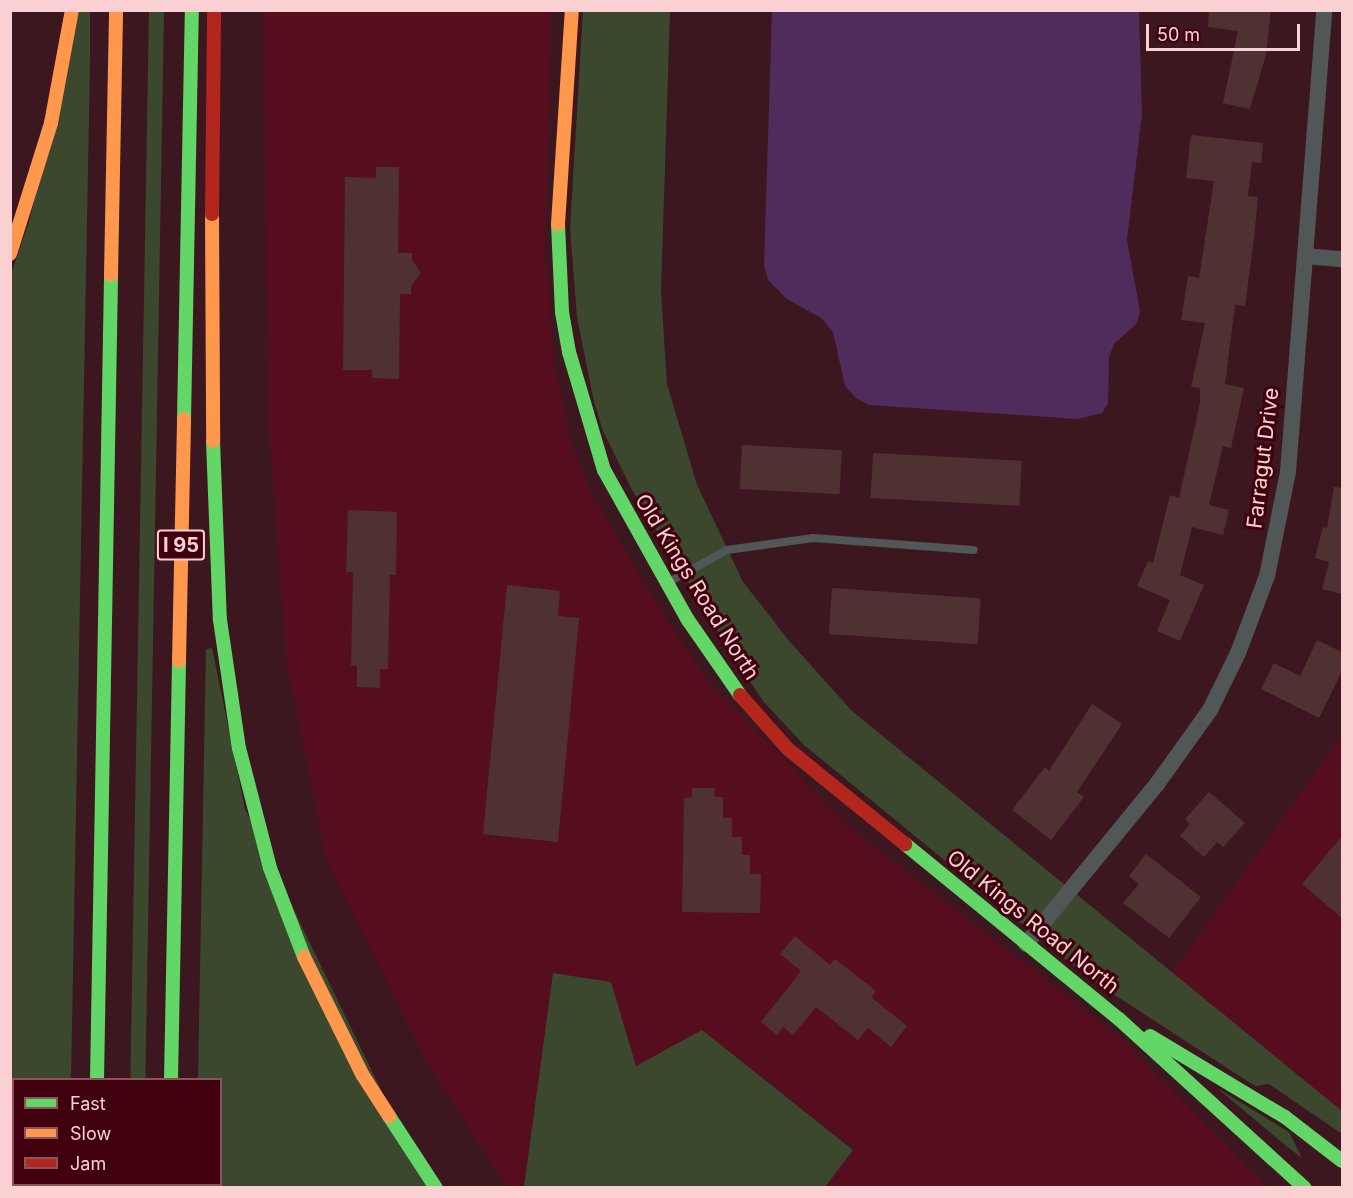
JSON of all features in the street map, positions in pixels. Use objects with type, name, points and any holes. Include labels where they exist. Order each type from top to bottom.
[{"type":"main road","points":[[10,254],[51,123],[72,10]]},
{"type":"main road","points":[[96,1078],[116,10]]},
{"type":"main road","name":"I 95","points":[[171,1078],[192,10]]},
{"type":"main road","points":[[214,10],[211,322],[216,546],[220,620],[238,748],[270,868],[316,985],[379,1102],[436,1188]]},
{"type":"main road","name":"Old Kings Road North","points":[[572,10],[557,210],[562,312],[577,389],[604,470],[666,584],[729,682],[782,742],[1119,1019],[1305,1188]]},
{"type":"main road","name":"Old Kings Road North","points":[[1119,1019],[1286,1117],[1342,1161]]},
{"type":"street","name":"Farragut Drive","points":[[1026,944],[1180,754],[1210,710],[1254,615],[1276,541],[1288,472],[1324,10]]},
{"type":"street","points":[[1305,256],[1342,259]]},
{"type":"lane","points":[[666,584],[721,552],[813,538],[974,550]]},
{"type":"shaded area","points":[[263,11],[551,11],[545,255],[554,366],[573,449],[590,491],[661,611],[709,682],[849,827],[1116,1034],[1268,1187],[825,1187],[853,1149],[702,1030],[636,1066],[611,982],[553,973],[524,1187],[506,1187],[424,1057],[327,861],[287,664],[269,429]]},
{"type":"shaded area","points":[[772,11],[1139,11],[1142,114],[1127,240],[1140,311],[1137,323],[1114,344],[1109,357],[1108,403],[1102,413],[1078,419],[869,405],[856,398],[845,386],[833,332],[821,318],[787,299],[768,280],[764,264]]},
{"type":"shaded area","points":[[1342,736],[1342,1111],[1171,974]]},
{"type":"green space","points":[[79,11],[90,11],[71,1078],[12,1078],[12,1186],[68,1187],[11,1187],[11,274],[29,222]]},
{"type":"green space","points":[[149,11],[164,11],[145,1078],[130,1078]]},
{"type":"green space","points":[[583,11],[670,11],[661,291],[667,384],[697,485],[743,582],[790,642],[852,711],[1342,1111],[1342,1134],[1269,1084],[1255,1086],[1087,977],[804,745],[763,701],[631,488],[603,431],[594,402],[577,317],[570,229]]},
{"type":"green space","points":[[212,648],[245,809],[428,1187],[196,1188],[222,1186],[222,1078],[198,1078],[206,649]]},
{"type":"green space","points":[[553,973],[611,982],[636,1066],[702,1030],[853,1150],[825,1187],[524,1187]]},
{"type":"green space","points":[[1217,1088],[1289,1132],[1302,1158],[1285,1145]]},
{"type":"building","points":[[1209,10],[1271,10],[1266,55],[1250,109],[1223,103],[1238,31],[1208,27]]},
{"type":"building","points":[[1191,135],[1263,143],[1261,163],[1252,162],[1248,196],[1258,197],[1254,238],[1245,306],[1235,305],[1225,384],[1244,388],[1231,448],[1223,446],[1209,505],[1229,510],[1223,535],[1192,527],[1180,575],[1204,585],[1180,641],[1157,631],[1170,600],[1137,586],[1148,561],[1153,563],[1170,495],[1179,498],[1200,403],[1200,388],[1191,387],[1205,323],[1181,320],[1188,276],[1199,278],[1214,181],[1186,178]]},
{"type":"building","points":[[376,167],[399,167],[398,253],[412,253],[412,260],[421,273],[411,286],[411,294],[400,294],[399,379],[372,378],[372,370],[343,370],[345,177],[376,178]]},
{"type":"building","points":[[742,445],[842,450],[840,494],[740,489]]},
{"type":"building","points":[[873,453],[1022,461],[1019,506],[871,498]]},
{"type":"building","points":[[1334,487],[1342,488],[1342,594],[1322,589],[1329,562],[1315,558],[1323,527],[1327,528]]},
{"type":"building","points":[[348,510],[397,512],[396,575],[390,575],[388,669],[380,669],[380,688],[357,687],[357,666],[351,666],[353,572],[346,572]]},
{"type":"building","points":[[507,585],[560,591],[558,616],[579,618],[558,842],[483,834]]},
{"type":"building","points":[[832,588],[981,598],[977,644],[829,634]]},
{"type":"building","points":[[1317,640],[1342,652],[1342,671],[1319,718],[1261,689],[1274,663],[1300,676]]},
{"type":"building","points":[[1092,704],[1122,724],[1077,792],[1084,797],[1051,840],[1012,810],[1045,767],[1049,771]]},
{"type":"building","points":[[692,788],[715,788],[714,797],[723,797],[723,818],[732,818],[732,837],[742,837],[742,855],[750,855],[750,874],[761,874],[760,913],[682,912],[684,798],[692,797]]},
{"type":"building","points":[[1209,792],[1245,823],[1223,847],[1217,842],[1204,857],[1180,836],[1190,824],[1185,819]]},
{"type":"building","points":[[1342,836],[1342,918],[1302,884]]},
{"type":"building","points":[[1146,854],[1201,897],[1169,938],[1123,903],[1139,884],[1129,876]]},
{"type":"building","points":[[795,936],[830,965],[835,959],[876,991],[871,997],[907,1026],[891,1047],[868,1028],[858,1040],[816,1007],[793,1035],[783,1027],[777,1035],[761,1022],[801,971],[780,954]]},
{"type":"traffic: fast","points":[[184,419],[192,10]]},
{"type":"traffic: fast","points":[[558,224],[562,312],[569,352],[604,470],[688,620],[740,695]]},
{"type":"traffic: fast","points":[[97,1078],[111,275]]},
{"type":"traffic: fast","points":[[213,441],[220,620],[239,748],[270,868],[304,957]]},
{"type":"traffic: fast","points":[[171,1078],[179,661]]},
{"type":"traffic: fast","points":[[905,844],[1119,1019],[1305,1188]]},
{"type":"traffic: fast","points":[[1150,1036],[1285,1117],[1342,1161]]},
{"type":"traffic: fast","points":[[389,1116],[436,1188]]},
{"type":"traffic: slow","points":[[10,254],[51,123],[72,10]]},
{"type":"traffic: slow","points":[[111,275],[116,10]]},
{"type":"traffic: slow","points":[[558,224],[572,10]]},
{"type":"traffic: slow","points":[[212,214],[213,441]]},
{"type":"traffic: slow","points":[[179,661],[184,419]]},
{"type":"traffic: slow","points":[[304,957],[362,1074],[389,1116]]},
{"type":"traffic: jam","points":[[212,214],[214,10]]},
{"type":"traffic: jam","points":[[740,695],[788,749],[905,844]]}]
